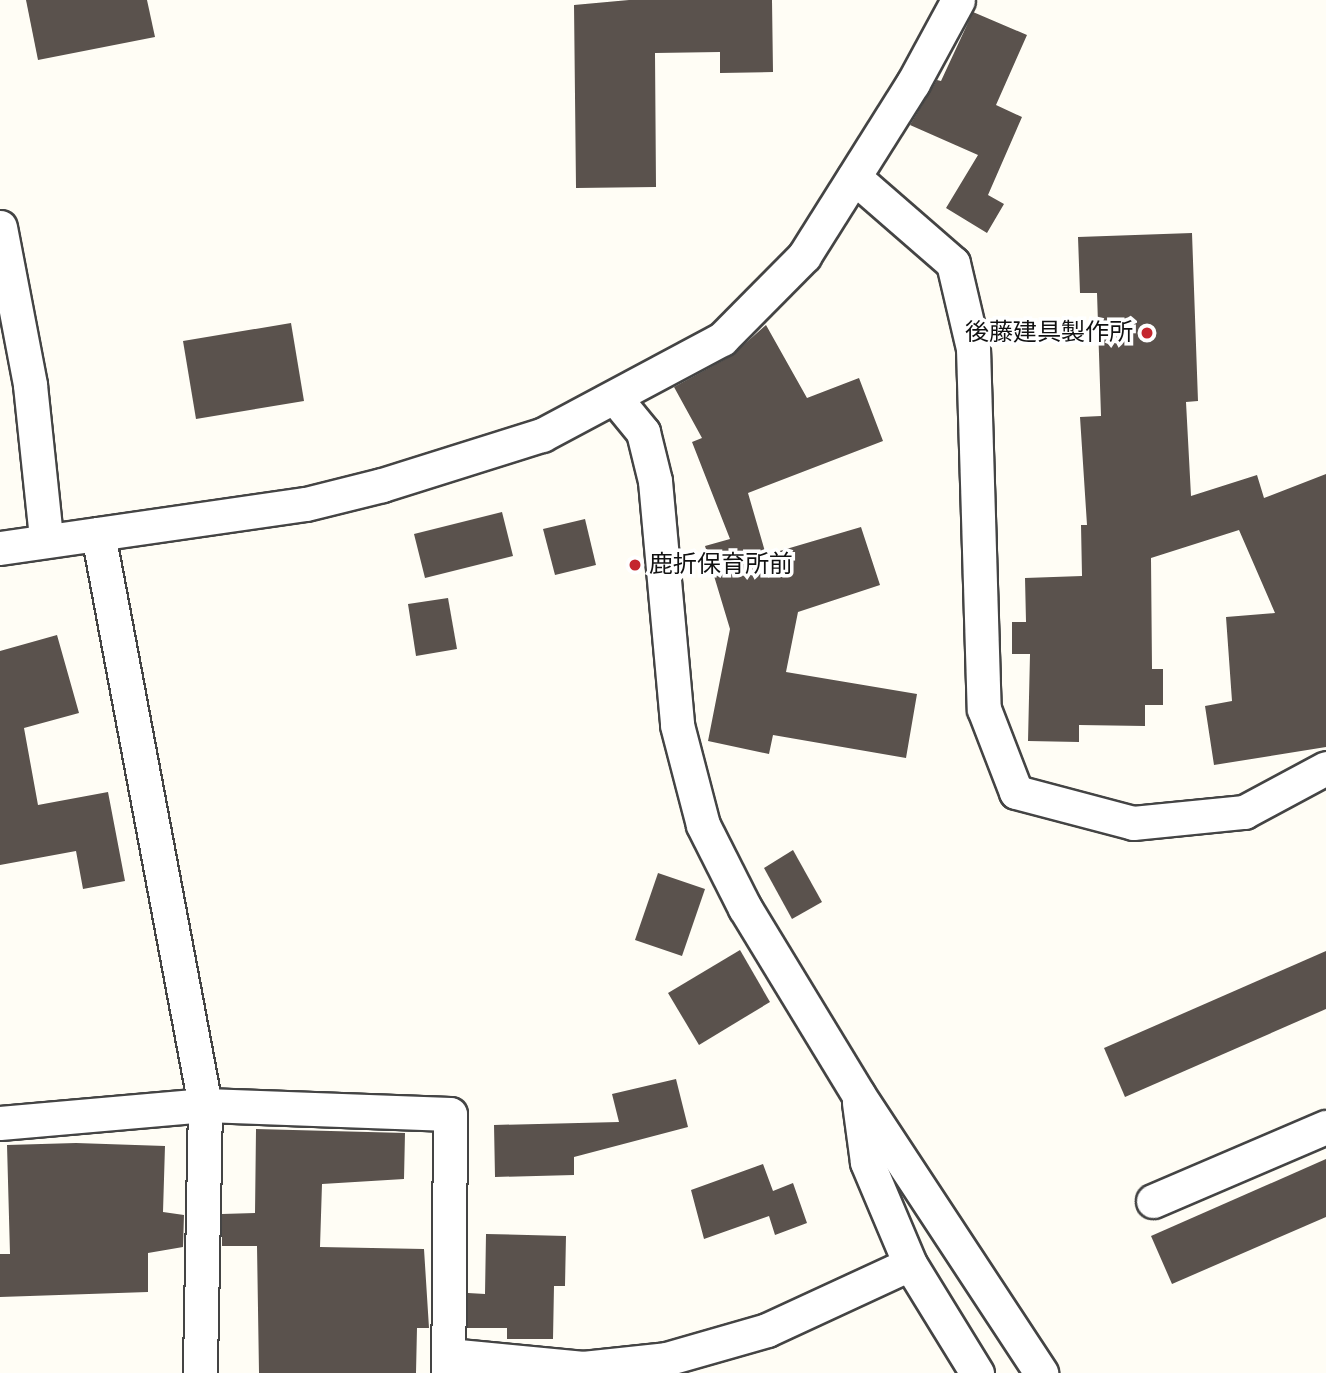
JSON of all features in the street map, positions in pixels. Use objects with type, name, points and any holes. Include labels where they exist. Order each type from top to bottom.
[{"type":"street","points":[[0,548],[46,538],[98,534],[306,504],[382,485],[542,435],[615,399],[722,339],[804,256],[854,177],[958,0]]},
{"type":"street","points":[[854,177],[953,263],[973,348],[984,709],[1016,792],[1133,823],[1244,812],[1326,768]]},
{"type":"street","points":[[0,227],[30,385],[46,538]]},
{"type":"street","points":[[615,399],[643,432],[655,481],[677,725],[703,825],[745,908],[858,1094],[1041,1373]]},
{"type":"street","points":[[98,534],[205,1105],[200,1373]]},
{"type":"street","points":[[858,1094],[867,1162],[910,1264],[977,1373]]},
{"type":"street","points":[[0,1123],[205,1105],[450,1114],[448,1364],[583,1368],[666,1359],[767,1330],[910,1264]]},
{"type":"street","points":[[1153,1201],[1326,1127]]},
{"type":"building","points":[[26,0],[147,0],[155,37],[38,60]]},
{"type":"building","points":[[629,0],[772,0],[773,72],[720,73],[720,52],[655,53],[656,187],[576,188],[574,5]]},
{"type":"building","points":[[973,12],[1027,35],[996,105],[1022,117],[988,195],[1004,204],[987,233],[946,208],[978,155],[910,125],[937,80],[941,81]]},
{"type":"building","points":[[1192,233],[1198,401],[1186,402],[1191,496],[1257,475],[1264,498],[1326,474],[1326,747],[1214,765],[1205,706],[1232,701],[1226,617],[1275,613],[1239,530],[1151,558],[1152,669],[1163,669],[1163,705],[1145,705],[1145,726],[1079,725],[1079,742],[1028,741],[1030,654],[1012,654],[1012,622],[1026,622],[1025,578],[1082,576],[1081,525],[1087,525],[1080,417],[1101,416],[1097,293],[1080,293],[1078,237]]},
{"type":"building","points":[[291,323],[304,401],[196,419],[183,341]]},
{"type":"building","points":[[766,325],[807,398],[859,378],[883,441],[748,493],[766,555],[861,527],[880,585],[798,612],[786,672],[917,694],[906,758],[773,735],[769,754],[708,741],[730,629],[705,546],[730,539],[692,442],[702,438],[674,387],[731,356]]},
{"type":"building","points":[[502,512],[513,556],[425,578],[414,534]]},
{"type":"building","points":[[585,519],[596,565],[555,575],[543,529]]},
{"type":"building","points":[[448,598],[457,649],[416,656],[408,604]]},
{"type":"building","points":[[57,635],[79,713],[24,728],[38,805],[108,792],[125,881],[83,889],[76,851],[0,865],[0,651]]},
{"type":"building","points":[[793,850],[822,902],[792,919],[764,868]]},
{"type":"building","points":[[658,873],[705,889],[682,956],[635,940]]},
{"type":"building","points":[[740,950],[770,1002],[699,1045],[668,993]]},
{"type":"building","points":[[1326,951],[1326,1009],[1125,1097],[1104,1048]]},
{"type":"building","points":[[676,1079],[688,1127],[574,1157],[574,1175],[495,1177],[494,1125],[619,1122],[612,1094]]},
{"type":"building","points":[[256,1129],[405,1133],[404,1179],[322,1184],[320,1247],[424,1249],[429,1328],[417,1328],[416,1373],[259,1373],[257,1246],[222,1246],[222,1214],[255,1213]]},
{"type":"building","points":[[76,1143],[165,1146],[163,1212],[184,1215],[183,1247],[148,1253],[148,1292],[0,1297],[0,1254],[10,1254],[7,1145]]},
{"type":"building","points":[[1326,1159],[1326,1217],[1172,1284],[1151,1236]]},
{"type":"building","points":[[763,1164],[773,1191],[793,1183],[807,1223],[775,1235],[769,1216],[704,1239],[691,1190]]},
{"type":"building","points":[[486,1234],[566,1236],[565,1286],[554,1286],[553,1339],[507,1339],[507,1328],[468,1328],[468,1293],[485,1294]]},
{"type":"place","name":"後藤建具製作所","points":[[1147,333]]},
{"type":"place","name":"鹿折保育所前","points":[[635,565]]}]
